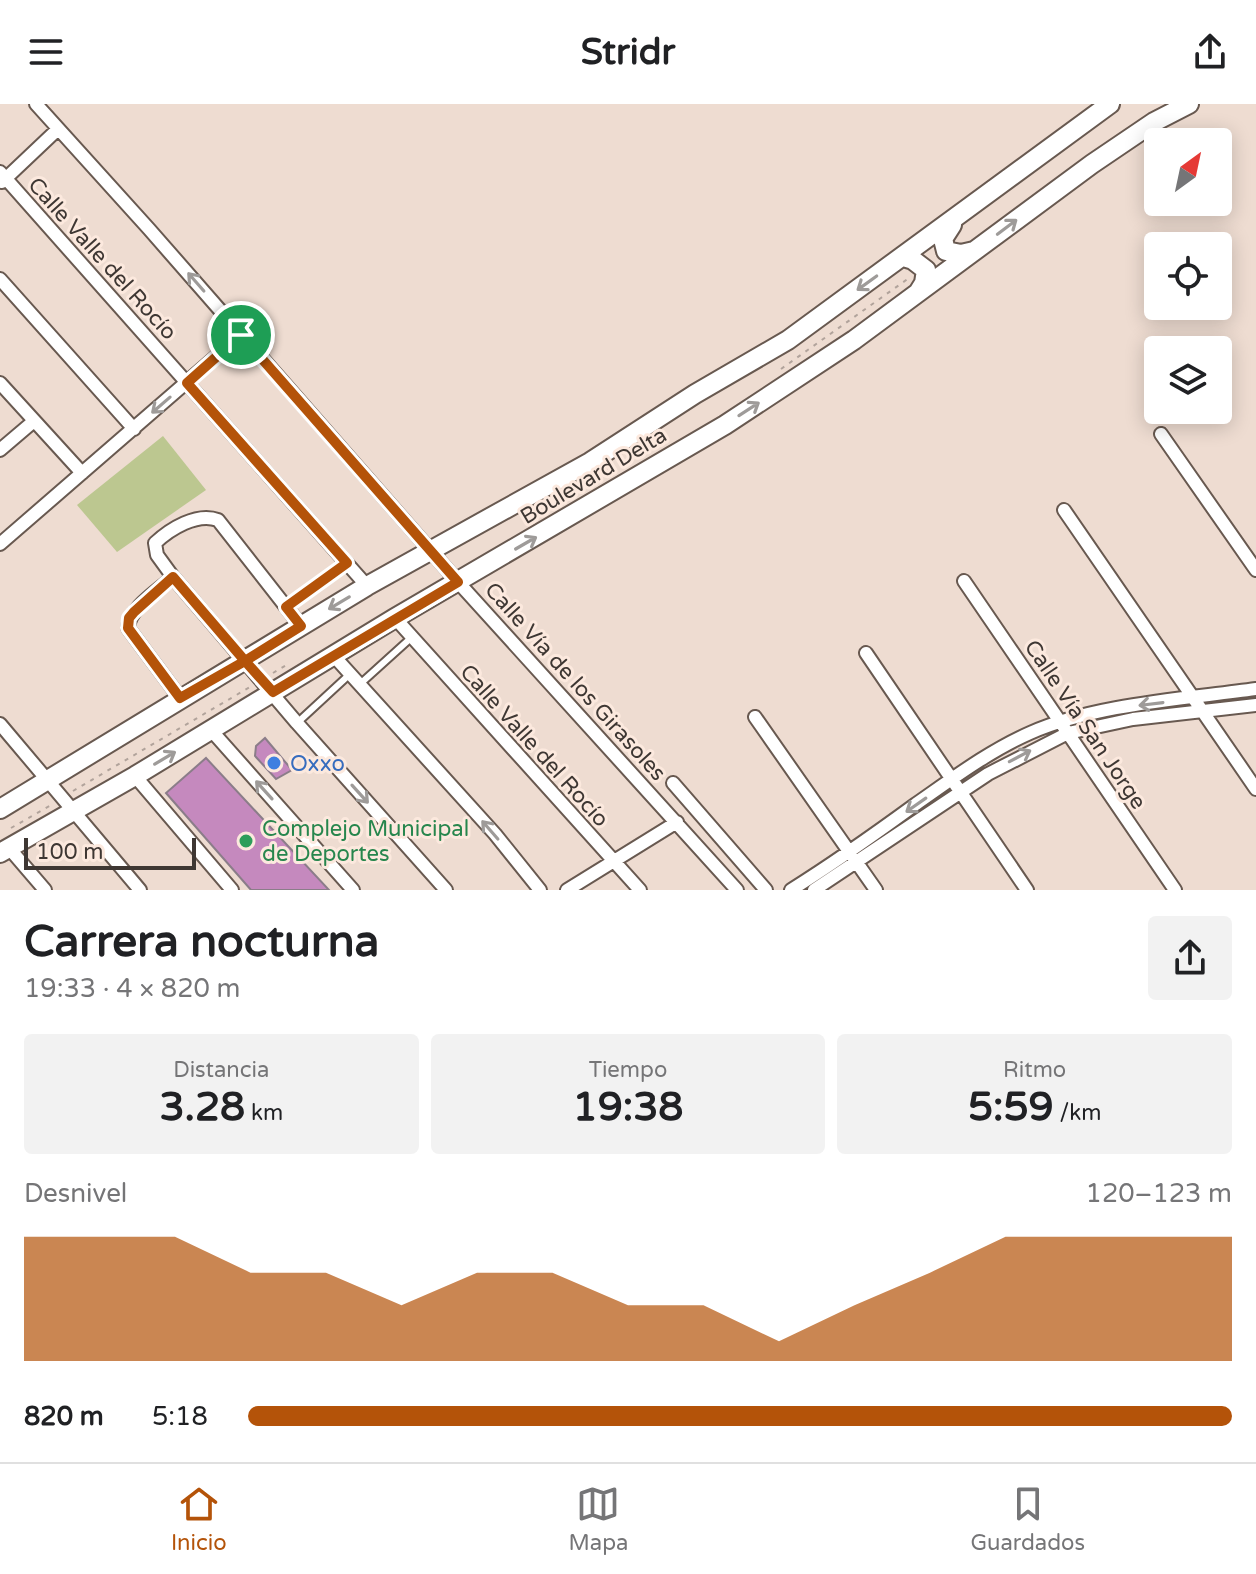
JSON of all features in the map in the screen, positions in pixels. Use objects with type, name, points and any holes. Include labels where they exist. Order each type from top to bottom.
[{"type":"main road","name":"Boulevard Delta","points":[[0,809],[367,586],[590,462],[695,394],[788,340],[1110,104]]},
{"type":"main road","name":"Boulevard Delta","points":[[4,850],[135,776],[395,618],[725,425],[854,340],[1092,164],[1154,122],[1189,104]]},
{"type":"main road","points":[[956,219],[943,239],[944,248],[955,254],[975,251]]},
{"type":"main road","points":[[903,257],[926,270],[919,291]]},
{"type":"street","name":"Calle Vía de los Girasoles","points":[[36,104],[458,582],[737,890]]},
{"type":"street","points":[[2,178],[58,129]]},
{"type":"street","name":"Calle Valle del Rocío","points":[[2,178],[367,586]]},
{"type":"street","points":[[0,279],[134,429]]},
{"type":"street","points":[[0,544],[241,335]]},
{"type":"street","points":[[0,383],[82,473]]},
{"type":"street","points":[[0,450],[34,421]]},
{"type":"street","points":[[1161,434],[1256,570]]},
{"type":"street","points":[[1064,510],[1256,789]]},
{"type":"street","points":[[301,626],[222,524],[207,517],[179,527],[155,543],[157,555],[173,577],[297,723],[446,890]]},
{"type":"street","points":[[173,577],[129,618],[128,628],[180,698]]},
{"type":"street","name":"Calle Vía San Jorge","points":[[964,581],[1175,890]]},
{"type":"street","name":"Calle Valle del Rocío","points":[[395,618],[640,890]]},
{"type":"street","points":[[866,653],[1027,890]]},
{"type":"street","points":[[333,655],[495,834],[540,890]]},
{"type":"street","points":[[814,890],[951,780],[1028,733],[1102,712],[1256,689]]},
{"type":"street","points":[[791,890],[854,857],[1017,757],[1068,733],[1133,719],[1256,705]]},
{"type":"street","points":[[755,717],[876,890]]},
{"type":"street","points":[[0,724],[140,890]]},
{"type":"street","points":[[211,730],[353,890]]},
{"type":"street","points":[[135,776],[232,890]]},
{"type":"street","points":[[673,783],[766,890]]},
{"type":"street","points":[[567,890],[677,822]]},
{"type":"street","points":[[4,850],[45,890]]},
{"type":"lane","points":[[286,607],[347,563]]},
{"type":"lane","points":[[360,684],[412,637]]},
{"type":"lane","points":[[297,723],[350,674]]},
{"type":"green space","points":[[163,436],[206,490],[117,552],[77,505]]},
{"type":"building","name":"Oxxo","points":[[265,738],[292,770],[276,779],[255,756],[256,746]]},
{"type":"building","name":"Complejo Municipal de Deportes","points":[[206,758],[329,890],[251,890],[166,793]]},
{"type":"place","name":"Oxxo","points":[[274,763]]},
{"type":"place","name":"Complejo Municipal de Deportes","points":[[246,841]]},
{"type":"route","points":[[241,335],[187,383],[347,563],[286,607],[301,626],[245,661],[173,577],[134,612],[129,618],[128,628],[180,698],[245,661],[273,692],[458,582],[241,335]]}]
